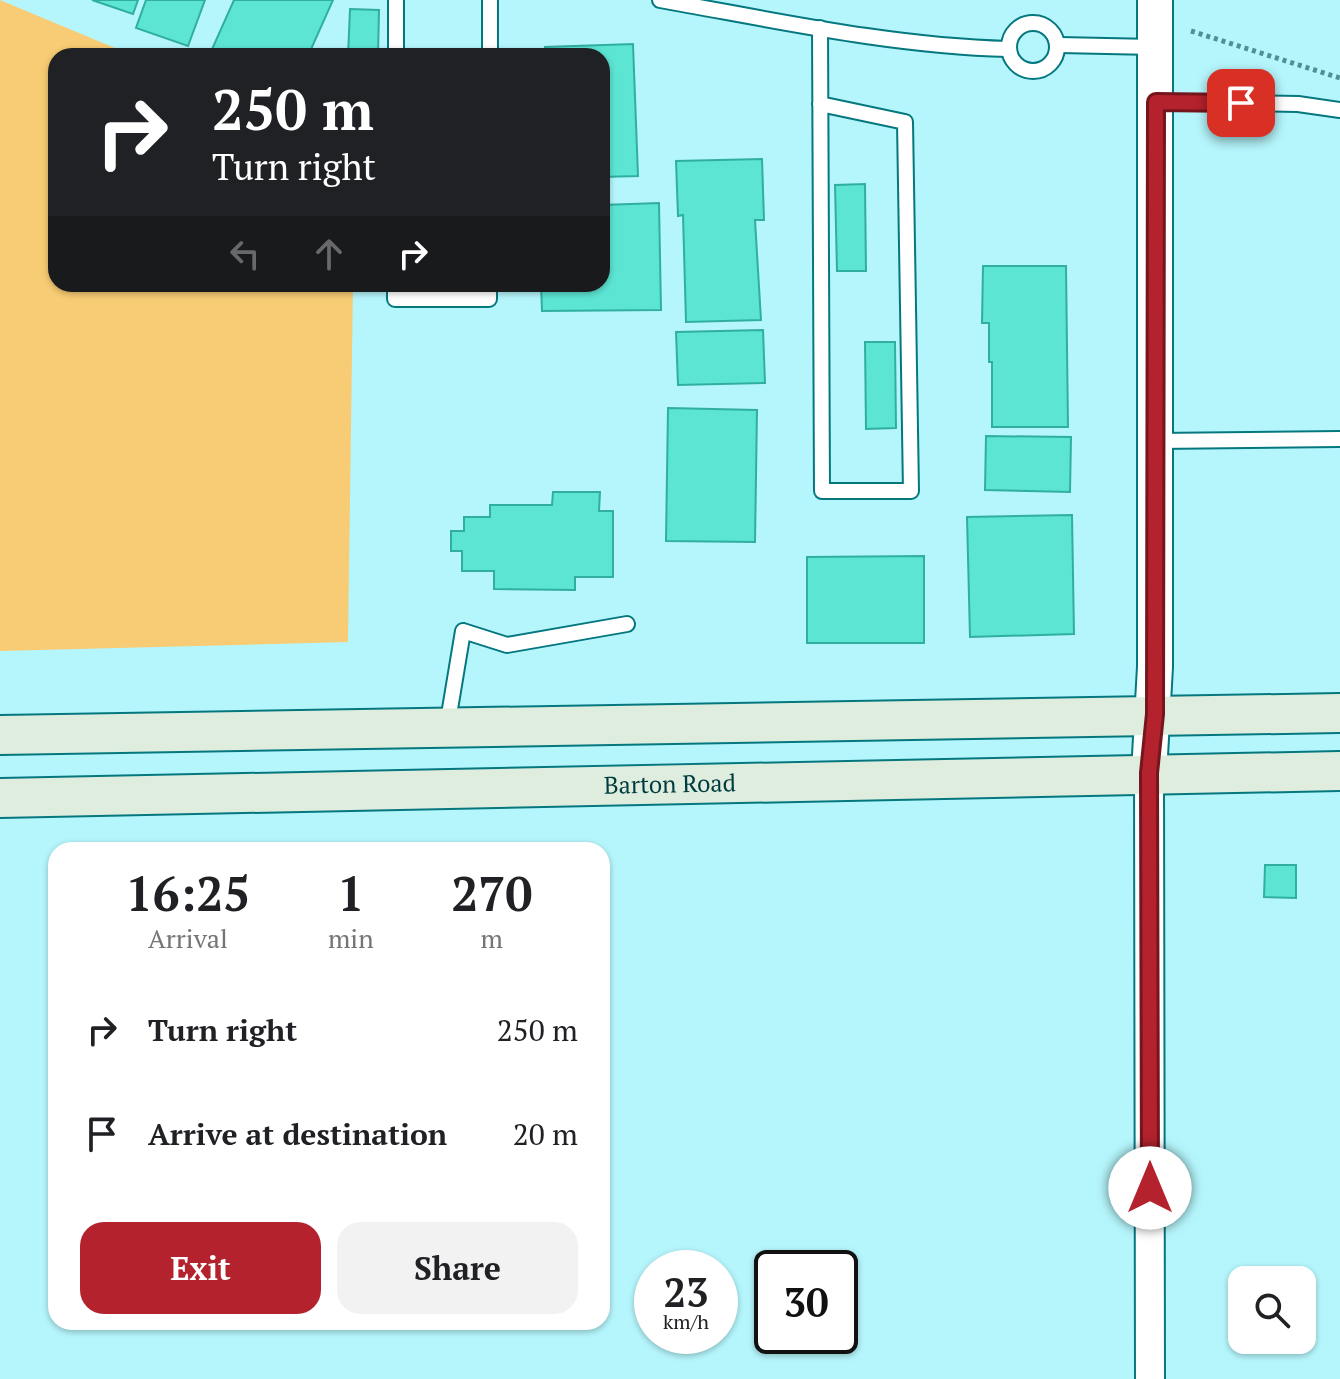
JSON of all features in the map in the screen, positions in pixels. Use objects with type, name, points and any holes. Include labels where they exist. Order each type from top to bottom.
[{"type":"main road","points":[[0,735],[1340,713]]},
{"type":"main road","name":"Barton Road","points":[[0,798],[1340,771]]},
{"type":"street","points":[[1150,1379],[1149,773],[1155,714],[1157,441],[1155,0]]},
{"type":"lane","points":[[396,0],[396,48]]},
{"type":"lane","points":[[490,0],[490,48]]},
{"type":"lane","points":[[660,0],[820,28],[966,48],[1008,49]]},
{"type":"lane","points":[[1035,22],[1053,31],[1059,45],[1054,61],[1038,71],[1020,67],[1008,49],[1018,28],[1035,22]]},
{"type":"lane","points":[[820,28],[820,104],[822,491],[911,491],[905,122],[820,104]]},
{"type":"lane","points":[[1059,45],[1155,47]]},
{"type":"lane","points":[[1156,102],[1298,104],[1340,110]]},
{"type":"lane","points":[[395,292],[395,299],[489,299],[489,292]]},
{"type":"lane","points":[[1157,441],[1340,439]]},
{"type":"lane","points":[[447,728],[463,631],[507,645],[627,624]]},
{"type":"path","points":[[1191,31],[1340,78]]},
{"type":"shaded area","points":[[0,0],[115,48],[48,48],[48,292],[353,292],[348,642],[0,651]]},
{"type":"building","points":[[92,0],[138,0],[133,14]]},
{"type":"building","points":[[146,0],[205,0],[188,46],[136,28]]},
{"type":"building","points":[[234,0],[333,0],[312,48],[213,48]]},
{"type":"building","points":[[350,9],[379,10],[378,48],[348,48]]},
{"type":"building","points":[[633,44],[638,176],[610,177],[610,48],[545,47]]},
{"type":"building","points":[[762,159],[764,220],[755,220],[761,320],[686,322],[683,215],[678,216],[676,161]]},
{"type":"building","points":[[865,184],[866,271],[837,271],[835,185]]},
{"type":"building","points":[[659,203],[661,310],[542,311],[541,292],[610,292],[610,205]]},
{"type":"building","points":[[983,266],[1066,266],[1068,427],[992,427],[989,323],[982,323]]},
{"type":"building","points":[[763,330],[765,383],[678,385],[676,332]]},
{"type":"building","points":[[865,342],[895,342],[896,428],[866,429]]},
{"type":"building","points":[[668,408],[757,410],[755,542],[666,541]]},
{"type":"building","points":[[986,436],[1071,437],[1070,492],[985,490]]},
{"type":"building","points":[[553,492],[600,492],[599,511],[613,511],[613,577],[575,577],[575,590],[494,589],[494,571],[462,571],[462,551],[451,551],[451,531],[464,531],[464,517],[490,517],[490,505],[552,505]]},
{"type":"building","points":[[1072,515],[1074,634],[970,637],[967,517]]},
{"type":"building","points":[[924,556],[924,643],[807,643],[807,557]]},
{"type":"building","points":[[1265,865],[1296,865],[1296,898],[1264,897]]},
{"type":"route","points":[[1150,1188],[1149,773],[1155,714],[1156,102],[1241,103]]}]
